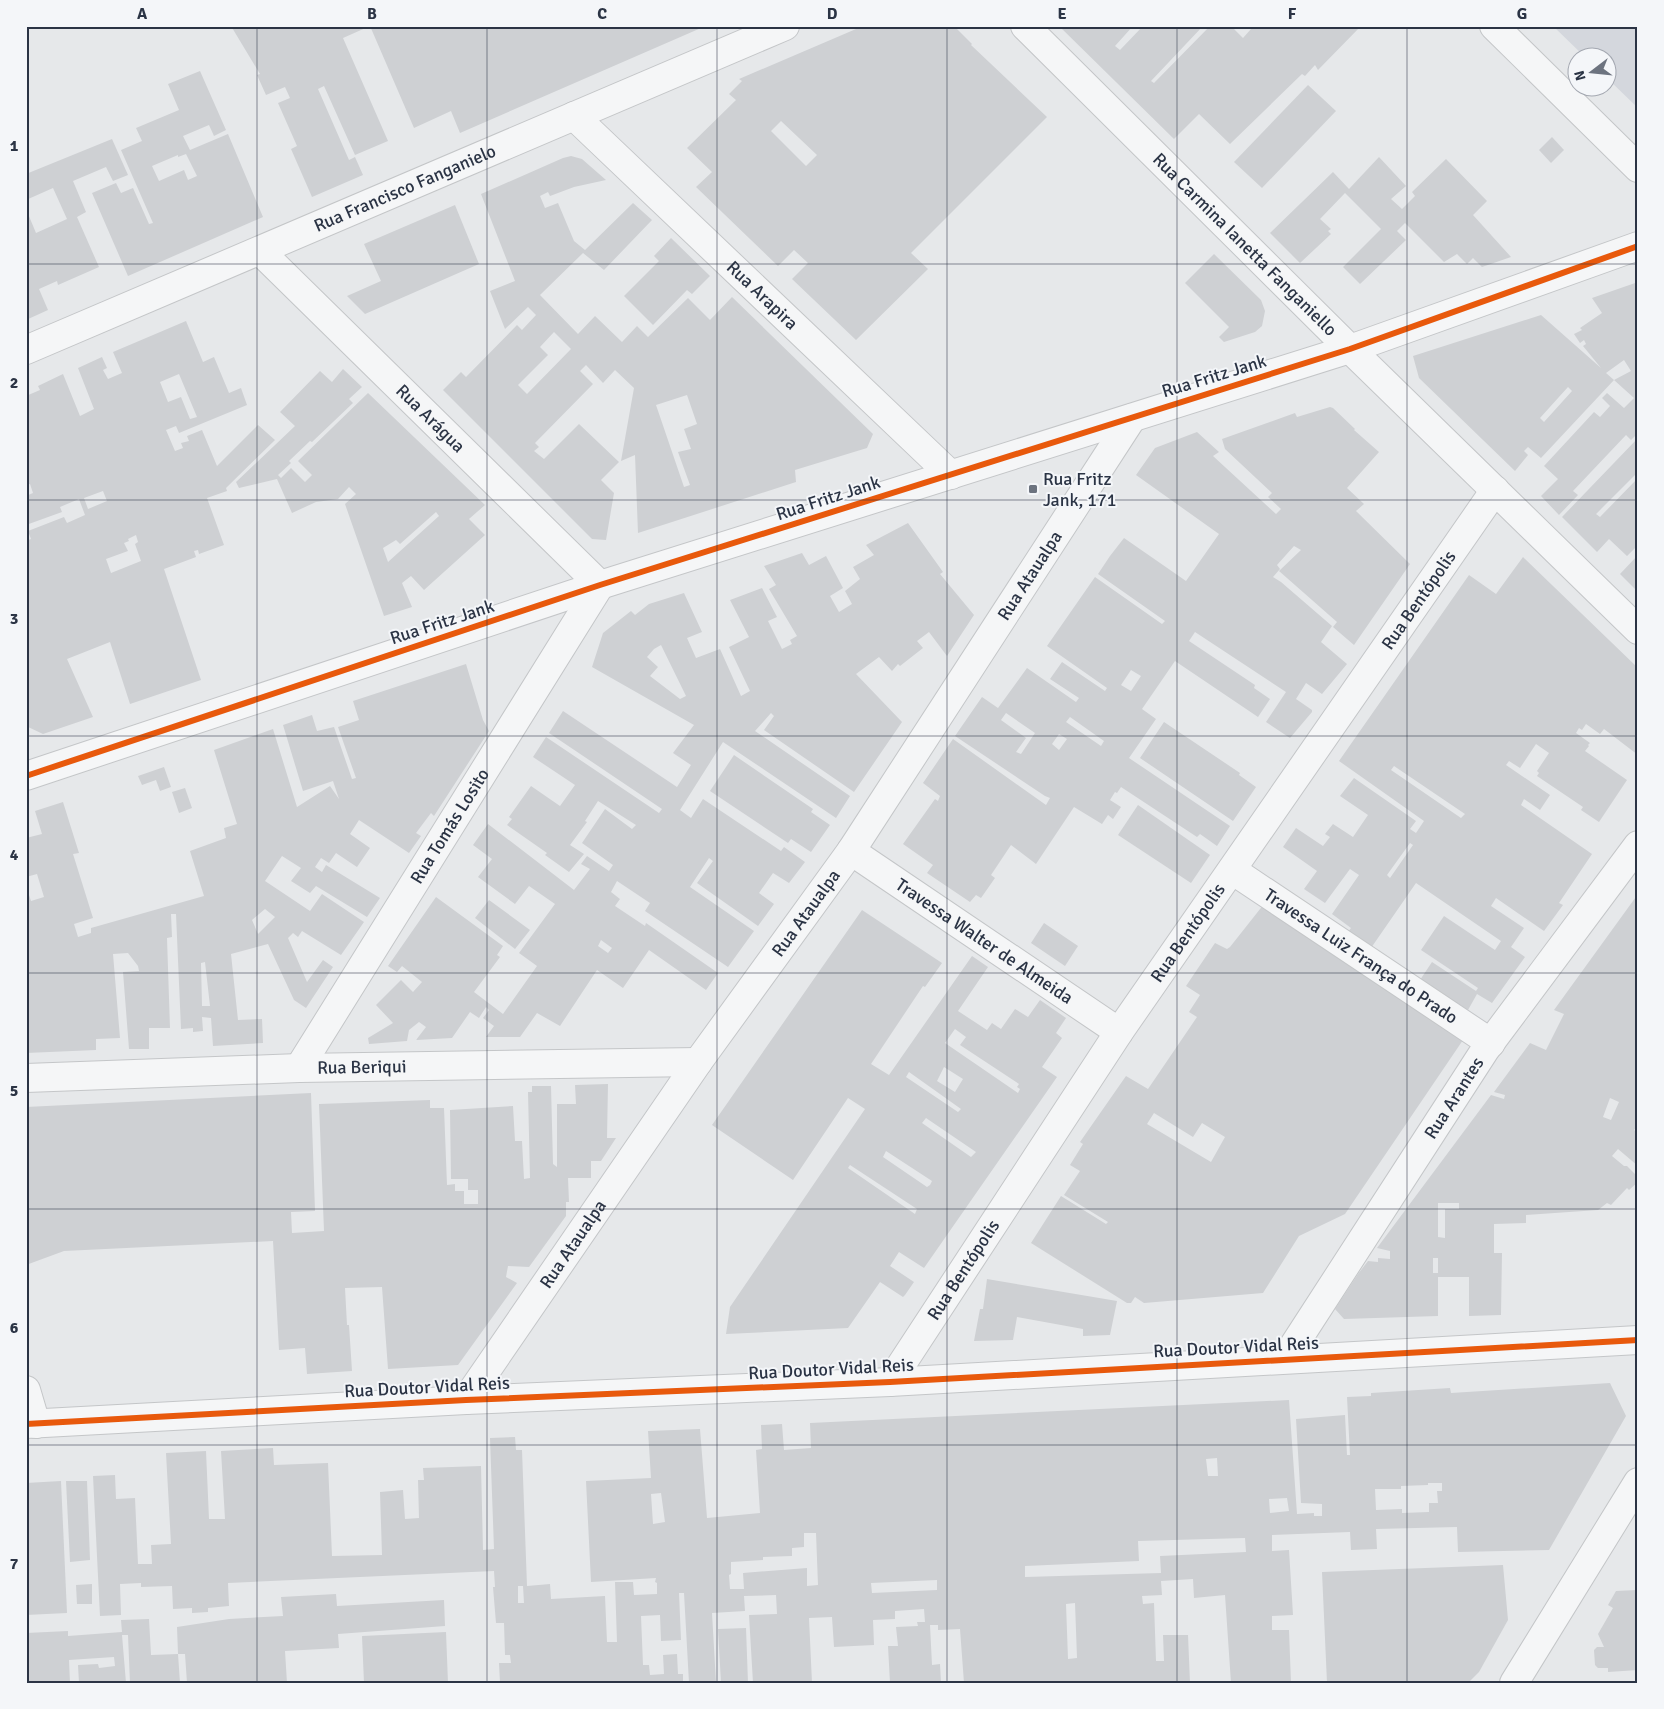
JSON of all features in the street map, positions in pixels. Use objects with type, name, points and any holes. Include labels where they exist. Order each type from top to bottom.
[{"type":"street","name":"Rua Francisco Fanganielo","points":[[26,350],[785,26]]},
{"type":"street","name":"Rua Carmina Ianetta Fanganiello","points":[[1025,26],[1350,349],[1638,630]]},
{"type":"street","points":[[1494,26],[1638,168]]},
{"type":"street","name":"Rua Arapira","points":[[574,116],[951,475]]},
{"type":"street","name":"Rua Fritz Jank","points":[[28,771],[600,585],[1350,349],[1638,246]]},
{"type":"street","name":"Rua Arágua","points":[[260,251],[600,585]]},
{"type":"street","name":"Rua Ataualpa","points":[[466,1400],[698,1062],[851,851],[1132,418]]},
{"type":"street","name":"Rua Bentópolis","points":[[890,1382],[1119,1032],[1495,490]]},
{"type":"street","name":"Rua Tomás Losito","points":[[300,1068],[600,585]]},
{"type":"street","name":"Rua Arantes","points":[[1285,1359],[1491,1042],[1638,845]]},
{"type":"street","name":"Travessa Walter de Almeida","points":[[851,851],[1119,1032]]},
{"type":"street","name":"Travessa Luiz França do Prado","points":[[1232,870],[1491,1042]]},
{"type":"street","name":"Rua Beriqui","points":[[26,1078],[300,1068],[698,1062]]},
{"type":"street","name":"Rua Doutor Vidal Reis","points":[[31,1424],[466,1400],[890,1382],[1638,1340]]},
{"type":"street","points":[[26,1390],[31,1424]]},
{"type":"street","points":[[1514,1683],[1638,1482]]},
{"type":"shaded area","points":[[1553,26],[1638,26],[1638,108],[1616,87],[1616,48],[1576,48]]},
{"type":"building","points":[[231,26],[370,26],[343,38],[388,141],[355,155],[324,86],[318,89],[349,160],[355,157],[363,175],[312,197],[291,149],[297,146],[278,103],[290,98],[285,87],[266,95],[257,75],[260,74]]},
{"type":"building","points":[[370,26],[701,26],[701,28],[460,133],[451,111],[414,128]]},
{"type":"building","points":[[863,26],[954,26],[971,45],[1047,117],[911,253],[928,269],[856,340],[792,279],[808,263],[794,250],[778,266],[696,187],[712,172],[687,148],[736,100],[729,94],[742,81],[739,79]],"holes":[[[781,121],[817,155],[806,166],[771,131]]]},
{"type":"building","points":[[1059,26],[1133,26],[1115,46],[1120,50],[1143,26],[1203,26],[1151,81],[1154,83],[1210,26],[1236,26],[1234,29],[1243,38],[1251,29],[1248,26],[1361,26],[1318,70],[1315,65],[1305,76],[1302,74],[1230,144],[1199,114],[1174,139]]},
{"type":"building","points":[[200,71],[226,130],[214,136],[209,125],[183,136],[190,150],[228,134],[263,217],[128,276],[92,193],[116,183],[121,193],[133,188],[149,224],[153,223],[121,150],[142,141],[136,128],[179,110],[168,84]],"holes":[[[186,154],[197,176],[188,180],[184,170],[159,181],[152,166],[178,155],[178,157]]]},
{"type":"building","points":[[1308,85],[1336,111],[1262,188],[1234,162]]},
{"type":"building","points":[[1552,137],[1564,150],[1551,163],[1539,150]]},
{"type":"building","points":[[112,139],[128,175],[113,181],[106,167],[73,181],[86,212],[77,217],[99,267],[58,285],[57,281],[39,289],[48,310],[26,320],[26,209],[36,233],[67,219],[53,188],[26,200],[26,174]]},
{"type":"building","points":[[571,156],[582,159],[606,180],[574,187],[550,196],[548,192],[540,196],[545,208],[558,203],[574,241],[585,250],[633,203],[652,220],[604,270],[583,253],[540,295],[578,334],[595,316],[622,342],[637,326],[648,337],[688,298],[710,320],[732,297],[873,434],[867,448],[795,470],[796,482],[638,533],[635,455],[621,461],[634,388],[615,370],[603,383],[586,365],[580,371],[593,384],[535,443],[539,447],[534,451],[544,459],[579,424],[619,462],[601,480],[614,493],[606,540],[592,539],[443,390],[461,372],[466,377],[517,325],[522,330],[536,315],[528,307],[505,329],[490,291],[515,281],[481,194]],"holes":[[[554,332],[571,349],[527,394],[518,385],[548,355],[540,347]],[[687,395],[697,424],[684,429],[691,449],[678,452],[690,485],[684,487],[656,405]]]},
{"type":"building","points":[[1379,157],[1406,186],[1391,199],[1402,209],[1415,196],[1412,192],[1446,159],[1487,201],[1473,215],[1511,257],[1482,267],[1473,258],[1467,264],[1457,254],[1444,262],[1405,223],[1397,231],[1406,240],[1360,284],[1343,267],[1381,229],[1345,193],[1320,219],[1331,229],[1328,231],[1331,234],[1300,263],[1270,233],[1333,172],[1349,189]]},
{"type":"building","points":[[455,205],[479,264],[365,314],[347,296],[381,281],[364,244]]},
{"type":"building","points":[[671,238],[710,276],[692,294],[687,290],[653,325],[624,296],[659,261],[654,256]]},
{"type":"building","points":[[1214,254],[1261,300],[1265,311],[1262,326],[1255,332],[1224,342],[1219,337],[1229,327],[1185,283]]},
{"type":"building","points":[[1638,282],[1638,435],[1631,440],[1626,435],[1573,491],[1578,495],[1559,515],[1541,496],[1558,479],[1544,466],[1594,412],[1600,417],[1610,406],[1602,398],[1607,393],[1624,408],[1634,398],[1614,380],[1541,458],[1528,447],[1524,451],[1528,455],[1515,471],[1419,378],[1413,356],[1541,315],[1601,368],[1583,346],[1586,344],[1584,340],[1580,343],[1574,334],[1582,330],[1580,328],[1602,313],[1592,298]],"holes":[[[1624,360],[1631,371],[1614,380],[1606,373]],[[1568,387],[1572,391],[1544,422],[1540,418]]]},
{"type":"building","points":[[186,321],[203,362],[214,357],[229,393],[241,388],[247,405],[179,433],[176,426],[166,430],[175,451],[183,448],[181,443],[189,441],[187,436],[202,430],[217,466],[258,425],[275,440],[226,488],[227,491],[207,498],[224,545],[199,554],[198,550],[194,551],[196,557],[164,569],[201,680],[130,704],[110,642],[67,659],[93,717],[43,734],[26,726],[26,541],[31,539],[28,531],[64,517],[67,523],[85,515],[79,499],[60,507],[62,512],[26,525],[26,496],[33,493],[30,484],[26,485],[26,396],[40,390],[38,386],[63,374],[80,416],[94,409],[78,368],[102,357],[107,368],[103,370],[108,379],[122,373],[113,352]],"holes":[[[179,374],[197,417],[190,419],[181,397],[168,402],[160,382]],[[103,491],[107,501],[88,509],[84,498]],[[136,535],[138,542],[135,544],[141,561],[111,573],[106,559],[128,551],[124,543],[129,541],[128,539]]]},
{"type":"building","points":[[343,369],[362,387],[349,399],[353,403],[289,461],[291,463],[278,475],[281,478],[291,468],[305,482],[312,475],[298,461],[368,393],[485,505],[469,519],[485,535],[424,590],[411,576],[402,583],[412,607],[384,616],[345,504],[356,494],[349,487],[338,499],[316,502],[292,513],[277,479],[239,488],[236,482],[295,426],[280,412],[320,371],[332,382]],"holes":[[[436,512],[439,516],[388,562],[383,548],[396,540],[400,544]]]},
{"type":"building","points":[[1330,407],[1333,408],[1379,452],[1347,488],[1364,504],[1356,511],[1410,564],[1354,645],[1333,627],[1337,622],[1279,571],[1301,550],[1294,546],[1277,565],[1280,569],[1273,577],[1332,626],[1321,642],[1347,664],[1322,694],[1306,683],[1296,699],[1312,710],[1312,712],[1290,738],[1266,722],[1286,692],[1195,632],[1189,641],[1255,685],[1254,688],[1270,699],[1258,717],[1175,661],[1142,709],[1156,719],[1129,758],[1230,826],[1217,846],[1200,834],[1197,837],[1121,787],[1110,800],[1121,807],[1113,819],[1108,815],[1102,824],[1074,807],[1036,864],[1011,845],[991,875],[995,878],[981,898],[976,895],[970,902],[927,873],[933,865],[903,844],[935,799],[938,801],[940,796],[923,783],[953,739],[1046,805],[1050,798],[955,736],[982,697],[998,708],[1027,668],[1076,702],[1079,698],[1050,679],[1062,662],[1105,691],[1107,688],[1047,646],[1095,577],[1162,624],[1165,621],[1098,574],[1110,556],[1124,538],[1186,581],[1219,534],[1136,475],[1155,448],[1197,432],[1219,452],[1213,456],[1276,514],[1281,509],[1268,497],[1272,493],[1225,449],[1222,439],[1295,413],[1297,417]],"holes":[[[1131,670],[1141,676],[1131,691],[1121,685]],[[1006,713],[1035,733],[1021,754],[1016,752],[1026,738],[1001,720]],[[1070,717],[1104,741],[1101,746],[1066,722]],[[1059,734],[1067,739],[1059,750],[1052,744]]]},
{"type":"building","points":[[1638,438],[1638,472],[1596,514],[1600,517],[1638,478],[1638,545],[1627,556],[1609,539],[1597,552],[1562,517]]},
{"type":"building","points":[[908,523],[943,572],[940,574],[974,615],[947,656],[929,632],[917,641],[923,648],[900,666],[898,664],[892,671],[879,657],[856,674],[902,722],[854,792],[764,730],[774,716],[771,713],[755,731],[850,796],[836,818],[723,742],[680,810],[691,818],[703,799],[781,851],[784,847],[805,862],[789,883],[773,873],[759,893],[774,904],[758,926],[697,883],[713,861],[709,858],[690,887],[754,931],[728,967],[645,911],[650,903],[617,881],[611,892],[620,899],[615,906],[645,926],[646,923],[718,973],[706,990],[649,950],[623,988],[597,970],[560,1026],[537,1013],[520,1037],[486,1037],[494,1026],[483,1018],[489,1010],[486,1007],[479,1018],[470,1012],[452,1038],[416,1040],[426,1027],[419,1022],[409,1030],[407,1041],[369,1044],[368,1038],[393,1023],[376,1005],[401,980],[413,992],[422,982],[402,966],[397,972],[388,966],[436,897],[503,946],[497,955],[500,957],[474,992],[503,1014],[537,966],[519,953],[555,904],[529,886],[515,904],[478,877],[492,859],[473,845],[488,824],[574,890],[590,869],[581,864],[587,856],[609,871],[613,865],[582,843],[605,809],[632,829],[636,825],[598,801],[585,821],[587,822],[570,845],[584,854],[569,872],[545,855],[547,853],[507,825],[512,819],[509,817],[531,786],[560,806],[575,785],[533,757],[546,737],[659,813],[662,809],[549,733],[563,711],[677,787],[691,765],[673,753],[694,725],[592,667],[603,633],[631,611],[635,615],[649,604],[684,593],[702,632],[687,638],[696,658],[720,649],[741,696],[750,691],[729,647],[749,637],[730,600],[762,588],[777,617],[768,621],[782,649],[792,644],[790,640],[797,636],[769,589],[776,585],[764,566],[802,553],[809,565],[826,556],[843,588],[830,596],[839,612],[852,604],[845,591],[860,579],[853,567],[874,555],[866,545]],"holes":[[[661,645],[686,696],[680,699],[650,676],[658,667],[647,657],[654,649]],[[601,940],[612,948],[608,953],[598,946]]]},
{"type":"building","points":[[1638,555],[1638,588],[1636,590],[1620,574]]},
{"type":"building","points":[[1523,557],[1638,668],[1638,690],[1635,694],[1638,695],[1638,755],[1604,729],[1600,734],[1586,724],[1582,730],[1579,728],[1576,733],[1590,743],[1585,751],[1627,780],[1599,822],[1581,810],[1583,807],[1537,776],[1539,773],[1537,771],[1549,753],[1536,744],[1520,768],[1509,761],[1506,765],[1550,795],[1540,810],[1524,799],[1521,805],[1592,854],[1559,903],[1563,905],[1544,931],[1496,898],[1491,906],[1524,928],[1511,947],[1525,957],[1492,1003],[1477,994],[1468,1010],[1420,980],[1432,962],[1476,991],[1478,988],[1421,950],[1444,916],[1495,950],[1501,941],[1416,883],[1371,948],[1348,932],[1351,928],[1332,914],[1359,875],[1350,869],[1325,903],[1304,889],[1317,871],[1283,847],[1296,828],[1323,846],[1330,837],[1325,834],[1333,824],[1353,837],[1368,815],[1340,796],[1354,778],[1416,821],[1410,829],[1416,833],[1424,821],[1339,761],[1469,575],[1496,594]],"holes":[[[1394,766],[1465,814],[1461,818],[1391,770]],[[1410,843],[1413,845],[1390,878],[1387,875]]]},
{"type":"building","points":[[466,664],[483,720],[489,731],[434,816],[431,813],[416,833],[421,836],[409,853],[359,820],[350,834],[370,848],[357,867],[336,853],[329,863],[321,858],[315,867],[322,872],[326,865],[380,898],[367,917],[316,886],[310,893],[291,881],[301,868],[282,856],[265,881],[310,911],[322,894],[364,922],[341,955],[302,931],[298,937],[293,933],[288,938],[307,982],[323,960],[333,967],[306,1008],[294,1000],[268,944],[231,954],[238,1020],[262,1019],[263,1043],[213,1046],[211,1018],[202,1017],[203,1031],[193,1032],[193,1028],[181,1029],[176,914],[171,914],[172,937],[167,938],[170,1028],[149,1028],[149,1049],[129,1049],[123,972],[139,971],[138,966],[128,953],[113,954],[120,1038],[96,1039],[96,1050],[26,1053],[26,886],[31,901],[44,897],[37,874],[26,877],[26,838],[42,834],[35,811],[63,802],[79,853],[73,854],[93,918],[74,924],[78,937],[91,933],[91,928],[204,896],[190,851],[226,838],[224,828],[237,824],[214,750],[273,729],[297,807],[330,786],[339,799],[333,781],[303,791],[283,725],[312,715],[317,731],[334,727],[352,779],[356,778],[338,727],[359,720],[353,701]],"holes":[[[265,909],[275,917],[258,934],[252,920]],[[205,962],[210,1006],[202,1006],[201,963]]]},
{"type":"building","points":[[1164,722],[1240,773],[1239,775],[1256,787],[1233,821],[1140,758]]},
{"type":"building","points":[[734,755],[813,809],[811,812],[830,825],[811,852],[791,839],[788,843],[710,791]]},
{"type":"building","points":[[164,767],[171,787],[160,791],[156,780],[142,785],[138,776]]},
{"type":"building","points":[[185,788],[192,808],[179,813],[172,792]]},
{"type":"building","points":[[1138,805],[1210,855],[1191,883],[1118,835]]},
{"type":"building","points":[[1638,894],[1638,1125],[1634,1130],[1638,1133],[1638,1166],[1618,1149],[1612,1156],[1624,1166],[1627,1166],[1638,1177],[1638,1182],[1629,1190],[1627,1188],[1611,1205],[1607,1203],[1598,1210],[1526,1215],[1526,1223],[1494,1224],[1494,1253],[1502,1253],[1501,1315],[1469,1316],[1469,1277],[1438,1277],[1438,1316],[1344,1319],[1335,1309],[1358,1274],[1368,1261],[1378,1262],[1378,1258],[1390,1259],[1390,1251],[1377,1248],[1491,1095],[1504,1099],[1505,1095],[1494,1092],[1530,1043],[1546,1050],[1564,1014],[1554,1010]],"holes":[[[1610,1098],[1619,1102],[1611,1120],[1603,1117]],[[1438,1203],[1459,1203],[1459,1209],[1445,1209],[1445,1238],[1438,1237]],[[1433,1258],[1438,1258],[1438,1273],[1433,1273]]]},
{"type":"building","points":[[489,900],[530,930],[515,949],[475,918]]},
{"type":"building","points":[[1264,904],[1463,1040],[1345,1214],[1299,1236],[1263,1293],[1144,1303],[1135,1297],[1131,1303],[1127,1303],[1031,1243],[1061,1196],[1106,1224],[1108,1222],[1064,1195],[1080,1171],[1070,1165],[1083,1144],[1080,1142],[1126,1076],[1148,1089],[1197,1017],[1189,1012],[1200,995],[1186,986],[1215,943],[1227,949]],"holes":[[[1154,1113],[1193,1137],[1202,1123],[1225,1137],[1211,1162],[1147,1124]]]},
{"type":"building","points":[[862,910],[942,963],[925,987],[923,986],[871,1064],[889,1075],[972,956],[988,967],[958,1011],[987,1030],[992,1023],[1001,1029],[1015,1009],[1028,1017],[1040,1000],[1066,1018],[1056,1033],[1062,1038],[1042,1067],[1057,1077],[924,1268],[899,1252],[890,1266],[914,1282],[903,1297],[880,1282],[848,1328],[726,1334],[730,1307],[865,1109],[848,1098],[793,1180],[712,1125]],"holes":[[[955,1029],[966,1037],[960,1045],[1019,1084],[1017,1087],[1020,1089],[1018,1093],[945,1043]],[[944,1067],[963,1079],[955,1092],[937,1081]],[[909,1072],[961,1109],[958,1112],[906,1077]],[[926,1118],[976,1152],[971,1157],[922,1123]],[[886,1151],[932,1181],[927,1187],[883,1157]],[[850,1165],[917,1209],[915,1214],[848,1168]]]},
{"type":"building","points":[[1044,923],[1078,946],[1065,966],[1031,943]]},
{"type":"building","points":[[608,1084],[607,1138],[616,1138],[601,1161],[591,1161],[591,1178],[568,1178],[569,1202],[566,1202],[566,1216],[529,1267],[508,1266],[506,1277],[517,1283],[458,1365],[388,1369],[382,1287],[345,1288],[352,1371],[307,1374],[305,1348],[279,1350],[273,1241],[64,1251],[26,1265],[26,1107],[311,1093],[315,1211],[291,1212],[292,1233],[324,1231],[319,1104],[430,1100],[430,1108],[444,1108],[447,1185],[455,1184],[455,1191],[464,1191],[464,1204],[478,1204],[478,1190],[468,1190],[468,1179],[451,1179],[450,1110],[513,1106],[515,1141],[522,1141],[524,1179],[530,1178],[528,1092],[532,1092],[532,1086],[551,1086],[553,1164],[557,1167],[557,1104],[576,1104],[575,1085]]},
{"type":"building","points":[[987,1279],[1117,1301],[1110,1335],[1083,1336],[1083,1329],[1017,1317],[1013,1340],[974,1341],[980,1309],[983,1309]]},
{"type":"building","points":[[1610,1383],[1626,1416],[1549,1550],[1458,1552],[1457,1527],[1376,1529],[1377,1549],[1351,1550],[1350,1532],[1272,1535],[1272,1551],[1289,1550],[1293,1615],[1272,1616],[1272,1630],[1289,1630],[1291,1683],[1231,1683],[1225,1595],[1194,1598],[1193,1579],[1161,1581],[1162,1595],[1142,1596],[1143,1604],[1154,1603],[1156,1661],[1164,1661],[1163,1635],[1188,1635],[1190,1683],[964,1683],[960,1629],[938,1630],[938,1625],[930,1625],[932,1665],[940,1664],[941,1683],[890,1683],[888,1646],[898,1646],[896,1627],[918,1626],[917,1622],[925,1622],[924,1609],[895,1611],[895,1619],[873,1620],[874,1645],[834,1647],[832,1617],[809,1618],[812,1683],[753,1683],[749,1615],[777,1614],[776,1595],[744,1596],[745,1611],[712,1613],[716,1683],[689,1683],[684,1593],[679,1593],[681,1640],[661,1641],[660,1615],[641,1616],[643,1665],[649,1665],[650,1675],[664,1674],[663,1655],[677,1654],[678,1674],[683,1674],[683,1683],[500,1683],[499,1663],[511,1663],[510,1655],[505,1655],[504,1623],[496,1623],[493,1587],[495,1587],[494,1571],[228,1583],[229,1606],[208,1608],[208,1612],[192,1613],[192,1608],[173,1609],[172,1586],[141,1587],[141,1583],[120,1584],[121,1615],[100,1616],[93,1476],[115,1475],[116,1499],[135,1498],[138,1564],[152,1564],[151,1545],[171,1544],[166,1453],[206,1451],[209,1519],[225,1519],[221,1451],[273,1448],[274,1465],[328,1463],[332,1556],[382,1555],[380,1492],[403,1490],[405,1519],[419,1518],[418,1480],[424,1480],[423,1468],[481,1466],[483,1550],[494,1549],[490,1438],[515,1437],[516,1450],[522,1450],[527,1586],[550,1584],[551,1599],[605,1596],[607,1642],[617,1642],[615,1582],[633,1582],[634,1595],[657,1594],[657,1583],[655,1582],[656,1578],[591,1582],[586,1481],[651,1478],[648,1431],[700,1429],[707,1518],[760,1513],[756,1450],[762,1449],[761,1425],[782,1424],[784,1450],[811,1448],[810,1423],[1289,1400],[1297,1514],[1314,1513],[1314,1516],[1322,1516],[1322,1504],[1301,1503],[1296,1419],[1345,1415],[1347,1455],[1350,1455],[1347,1397],[1371,1396],[1371,1393],[1450,1388],[1451,1393]],"holes":[[[1217,1458],[1218,1476],[1208,1476],[1206,1459]],[[1442,1483],[1442,1491],[1437,1491],[1438,1503],[1429,1503],[1429,1512],[1402,1513],[1402,1509],[1376,1510],[1375,1489],[1401,1489],[1401,1486]],[[661,1493],[665,1522],[653,1524],[651,1494]],[[1287,1498],[1289,1511],[1270,1513],[1269,1499]],[[804,1533],[816,1533],[818,1585],[807,1586],[807,1568],[743,1573],[744,1589],[730,1589],[729,1575],[731,1574],[731,1562],[763,1560],[763,1557],[792,1556],[792,1548],[804,1547]],[[1245,1538],[1246,1552],[1160,1556],[1161,1573],[1025,1577],[1025,1566],[1139,1561],[1138,1541]],[[937,1580],[937,1590],[872,1593],[871,1583]],[[518,1586],[523,1586],[524,1603],[518,1603]],[[1075,1603],[1077,1658],[1068,1659],[1066,1604]]]},
{"type":"building","points":[[61,1481],[67,1613],[26,1615],[26,1483]]},
{"type":"building","points":[[66,1481],[87,1481],[90,1560],[70,1562]]},
{"type":"building","points":[[1503,1565],[1508,1620],[1479,1672],[1468,1683],[1327,1683],[1322,1572]]},
{"type":"building","points":[[92,1584],[92,1604],[77,1604],[76,1585]]},
{"type":"building","points":[[1637,1590],[1638,1670],[1608,1672],[1608,1668],[1598,1668],[1595,1665],[1594,1650],[1597,1647],[1604,1647],[1598,1634],[1613,1608],[1608,1605],[1616,1591]]},
{"type":"building","points":[[336,1594],[337,1606],[444,1600],[445,1626],[338,1634],[339,1648],[285,1651],[287,1683],[187,1683],[185,1654],[178,1654],[177,1627],[229,1619],[283,1616],[281,1597]]},
{"type":"building","points":[[149,1619],[151,1655],[178,1654],[180,1683],[130,1683],[128,1635],[122,1635],[126,1683],[79,1683],[78,1665],[98,1664],[99,1668],[115,1666],[114,1657],[69,1660],[70,1683],[26,1683],[26,1633],[68,1631],[68,1636],[122,1632],[121,1620]]},
{"type":"building","points":[[746,1628],[748,1683],[721,1683],[718,1629]]},
{"type":"building","points":[[446,1632],[448,1683],[364,1683],[362,1636]]},
{"type":"cycle path","points":[[26,776],[600,585],[1350,349],[1638,246]]},
{"type":"cycle path","points":[[26,1424],[466,1400],[890,1382],[1638,1340]]},
{"type":"place","name":"Rua Fritz Jank, 171","points":[[1033,489]]}]
